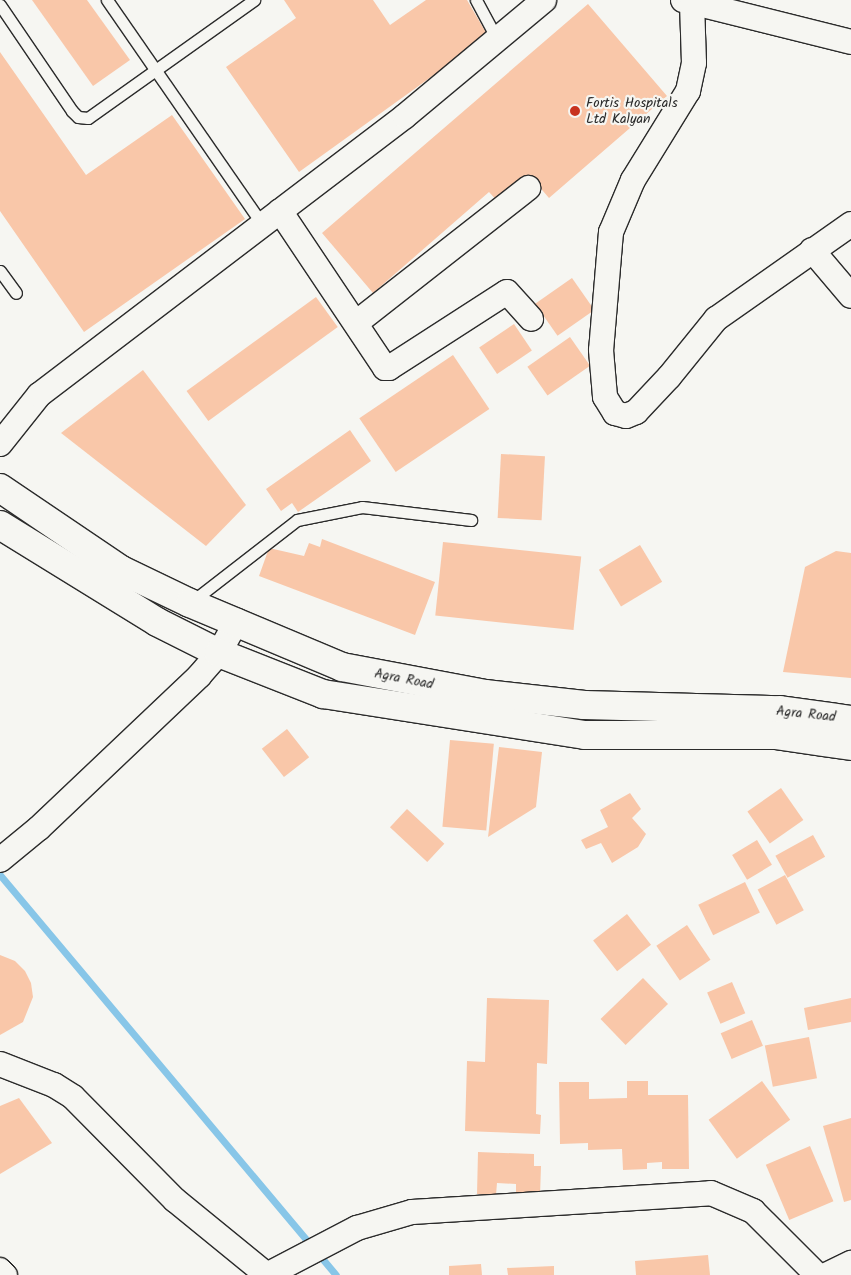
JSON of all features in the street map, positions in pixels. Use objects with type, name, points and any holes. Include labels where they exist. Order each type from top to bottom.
[{"type":"main road","name":"Agra Road","points":[[0,488],[122,570],[190,603],[237,621],[342,667],[485,694],[584,705],[780,710],[851,720]]},
{"type":"main road","name":"Agra Road","points":[[0,525],[157,622],[219,653],[323,694],[584,735],[775,735],[851,746]]},
{"type":"street","points":[[0,444],[39,395],[405,116],[544,0]]},
{"type":"street","points":[[851,42],[688,2],[694,63],[688,91],[633,180],[611,232],[601,350],[605,397],[615,413],[626,416],[636,412],[669,377],[716,319],[851,224]]},
{"type":"street","points":[[356,323],[528,188]]},
{"type":"street","points":[[272,218],[356,323],[387,368],[507,292],[531,319]]},
{"type":"street","points":[[812,250],[851,296]]},
{"type":"street","points":[[0,860],[39,828],[219,653],[237,621]]},
{"type":"street","points":[[0,1064],[54,1085],[73,1097],[175,1200],[267,1275],[295,1257],[357,1228],[412,1212],[710,1193],[753,1211],[817,1275]]},
{"type":"street","points":[[826,1275],[851,1263]]},
{"type":"street","points":[[0,1270],[5,1275]]},
{"type":"lane","points":[[107,0],[157,71],[272,218]]},
{"type":"lane","points":[[0,5],[78,118],[92,116],[254,0]]},
{"type":"lane","points":[[476,0],[497,39]]},
{"type":"lane","points":[[0,271],[16,293]]},
{"type":"lane","points":[[190,603],[297,520],[362,507],[471,520]]},
{"type":"building","points":[[32,0],[87,0],[130,60],[93,86]]},
{"type":"building","points":[[284,0],[373,0],[390,25],[426,0],[467,0],[488,36],[299,172],[226,67],[296,18]]},
{"type":"building","points":[[588,4],[667,96],[549,198],[530,176],[499,203],[489,192],[373,293],[322,233]]},
{"type":"building","points":[[0,52],[86,175],[172,115],[245,219],[84,332],[0,211]]},
{"type":"building","points":[[572,278],[594,310],[558,336],[535,304]]},
{"type":"building","points":[[316,297],[338,327],[208,421],[187,391]]},
{"type":"building","points":[[514,324],[532,351],[497,374],[479,347]]},
{"type":"building","points":[[570,337],[590,366],[547,395],[527,367]]},
{"type":"building","points":[[453,355],[489,409],[396,472],[359,418]]},
{"type":"building","points":[[143,370],[246,505],[206,546],[61,433]]},
{"type":"building","points":[[350,430],[371,461],[298,512],[292,503],[281,511],[266,489]]},
{"type":"building","points":[[501,454],[545,456],[542,520],[498,518]]},
{"type":"building","points":[[322,539],[435,582],[415,635],[259,576],[269,548],[304,556],[309,543],[320,547]]},
{"type":"building","points":[[443,542],[581,557],[574,630],[435,616]]},
{"type":"building","points":[[640,545],[662,582],[621,607],[599,570]]},
{"type":"building","points":[[836,551],[851,553],[851,678],[783,672],[805,567]]},
{"type":"building","points":[[287,729],[309,757],[284,777],[262,749]]},
{"type":"building","points":[[450,740],[494,744],[486,831],[442,827]]},
{"type":"building","points":[[499,747],[542,752],[536,807],[488,837]]},
{"type":"building","points":[[781,788],[803,820],[770,843],[747,812]]},
{"type":"building","points":[[630,793],[641,809],[632,818],[646,834],[638,847],[612,863],[601,843],[586,849],[581,840],[608,827],[600,810]]},
{"type":"building","points":[[407,809],[444,844],[427,862],[390,827]]},
{"type":"building","points":[[813,835],[825,857],[788,878],[775,856]]},
{"type":"building","points":[[757,840],[772,865],[747,880],[732,855]]},
{"type":"building","points":[[785,875],[804,910],[776,925],[758,890]]},
{"type":"building","points":[[745,882],[760,913],[713,935],[698,905]]},
{"type":"building","points":[[627,914],[651,945],[617,971],[593,940]]},
{"type":"building","points":[[687,925],[710,960],[680,981],[656,946]]},
{"type":"building","points":[[0,955],[15,961],[25,971],[31,983],[33,997],[23,1022],[0,1035]]},
{"type":"building","points":[[643,978],[668,1004],[626,1045],[601,1019]]},
{"type":"building","points":[[732,982],[745,1013],[720,1024],[707,993]]},
{"type":"building","points":[[487,998],[549,1000],[547,1064],[537,1063],[536,1114],[541,1115],[540,1134],[465,1131],[467,1061],[485,1062]]},
{"type":"building","points":[[851,998],[851,1022],[808,1030],[804,1008]]},
{"type":"building","points":[[752,1020],[763,1046],[732,1059],[721,1033]]},
{"type":"building","points":[[809,1037],[817,1078],[773,1087],[765,1046]]},
{"type":"building","points":[[627,1081],[648,1081],[648,1095],[688,1095],[689,1169],[662,1169],[662,1162],[647,1163],[647,1169],[623,1170],[622,1149],[588,1150],[588,1143],[560,1144],[559,1082],[589,1082],[589,1099],[627,1098]]},
{"type":"building","points":[[762,1081],[790,1120],[737,1159],[709,1120]]},
{"type":"building","points":[[19,1098],[52,1143],[0,1174],[0,1106]]},
{"type":"building","points":[[851,1118],[851,1200],[844,1202],[823,1126]]},
{"type":"building","points":[[810,1146],[833,1201],[789,1220],[766,1165]]},
{"type":"building","points":[[478,1152],[534,1154],[534,1166],[541,1166],[540,1196],[516,1196],[516,1184],[497,1183],[496,1195],[477,1194]]},
{"type":"building","points":[[708,1255],[710,1275],[636,1275],[635,1261]]},
{"type":"building","points":[[481,1264],[482,1275],[449,1275],[449,1266]]},
{"type":"building","points":[[554,1266],[554,1275],[508,1275],[507,1268]]},
{"type":"waterway","points":[[0,875],[336,1275]]},
{"type":"place","name":"Fortis Hospitals Ltd Kalyan","points":[[575,111]]}]
